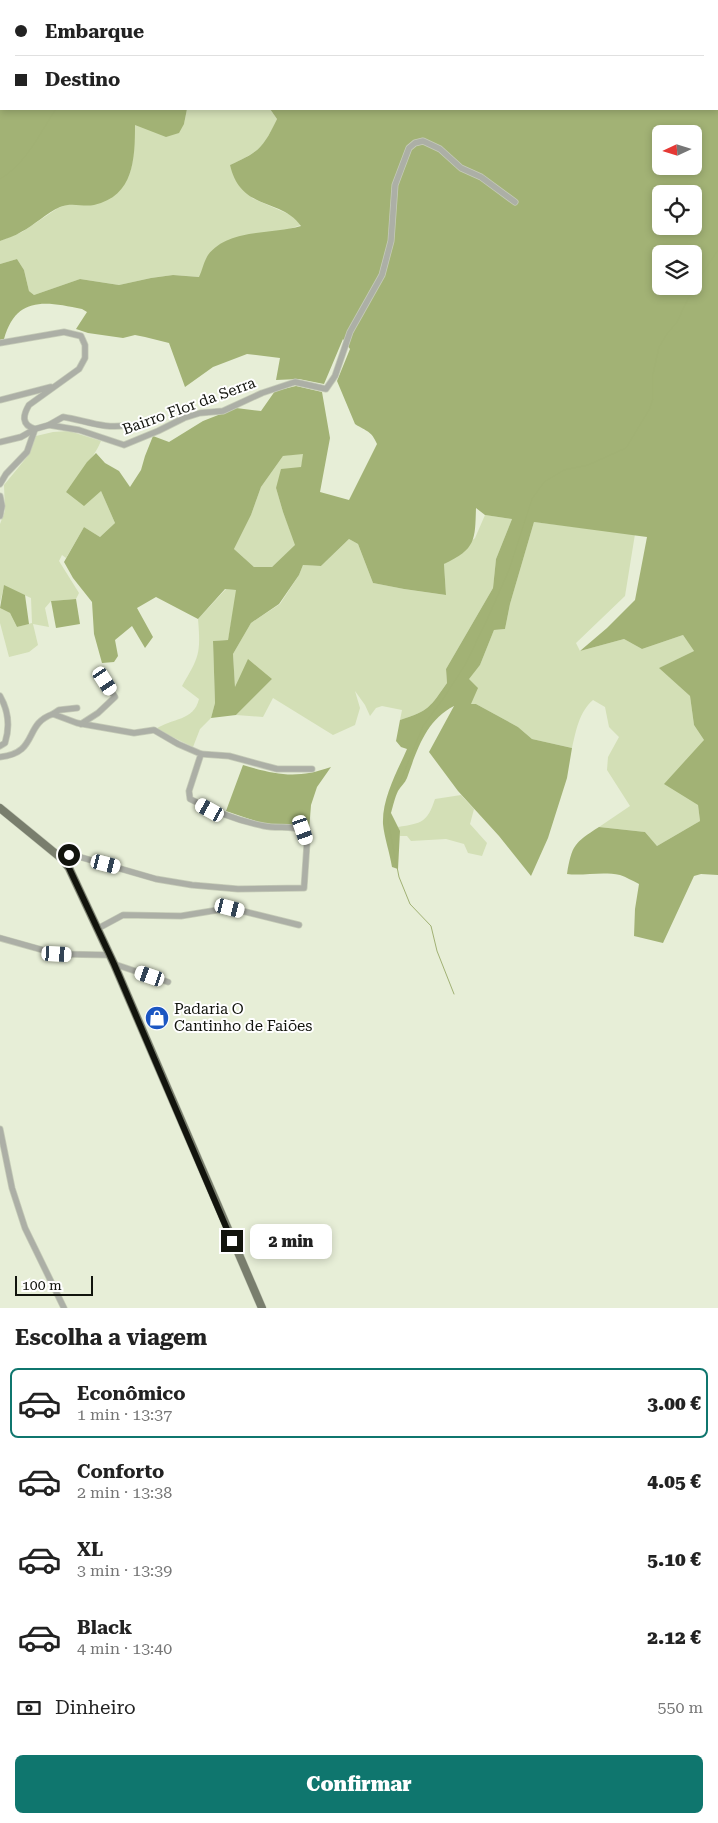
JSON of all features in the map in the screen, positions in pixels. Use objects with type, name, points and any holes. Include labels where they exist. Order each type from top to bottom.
[{"type":"main road","points":[[0,808],[61,858],[69,868],[114,964],[262,1308]]},
{"type":"street","name":"Bairro Flor da Serra","points":[[0,442],[21,437],[35,429],[49,425],[79,430],[124,445],[184,418],[200,413],[222,411],[262,393],[294,382],[326,389],[335,376],[339,359],[350,332],[382,274],[391,241],[395,185],[409,148],[415,143],[423,141],[440,149],[461,168],[481,177],[515,202]]},
{"type":"street","points":[[0,343],[64,332],[81,336],[85,345],[85,358],[79,369],[28,405],[24,414],[24,422],[29,428],[35,429],[27,452],[6,474],[0,484]]},
{"type":"street","points":[[0,400],[54,386]]},
{"type":"street","points":[[49,425],[63,417],[120,427],[127,425]]},
{"type":"street","points":[[0,496],[2,506],[0,516]]},
{"type":"street","points":[[81,724],[98,713],[115,697],[105,681]]},
{"type":"street","points":[[0,696],[5,705],[8,720],[5,743],[0,746]]},
{"type":"street","points":[[0,757],[12,755],[23,750],[39,721],[59,710],[77,708]]},
{"type":"street","points":[[53,714],[81,724],[134,733],[154,730],[178,744],[201,754],[229,756],[277,769],[312,769]]},
{"type":"street","points":[[61,858],[69,855],[80,857],[156,879],[192,885],[238,889],[304,888],[307,843],[303,830],[292,826],[265,827],[210,810],[190,798],[189,791],[201,754]]},
{"type":"street","points":[[97,929],[123,915],[181,916],[230,908],[299,925]]},
{"type":"street","points":[[0,938],[57,954],[109,956]]},
{"type":"street","points":[[114,964],[168,982]]},
{"type":"street","points":[[0,1129],[12,1188],[26,1228],[64,1308]]},
{"type":"green space","points":[[0,110],[187,110],[184,124],[179,133],[166,137],[135,125],[133,163],[125,185],[117,193],[107,200],[94,205],[60,207],[19,233],[0,241]]},
{"type":"green space","points":[[187,110],[271,110],[277,119],[264,143],[248,156],[230,165],[252,198],[293,216],[301,225],[207,257],[200,277],[173,275],[119,285],[80,279],[34,295],[29,291],[24,270],[17,259],[0,264],[0,241],[22,232],[58,208],[69,204],[93,205],[129,176],[133,161],[135,124],[184,124]]},
{"type":"green space","points":[[271,110],[718,110],[718,875],[701,874],[694,876],[663,943],[634,936],[635,909],[639,884],[613,874],[567,874],[573,851],[579,841],[599,827],[645,832],[657,846],[700,821],[698,805],[664,784],[704,740],[694,725],[690,696],[659,668],[694,651],[683,635],[642,649],[624,639],[580,651],[635,600],[647,537],[534,522],[510,604],[505,629],[494,630],[480,665],[469,679],[478,688],[471,704],[476,704],[518,727],[532,739],[572,748],[567,778],[548,838],[531,876],[499,836],[458,791],[429,752],[454,706],[436,719],[429,728],[406,780],[396,796],[391,813],[400,831],[398,869],[392,867],[383,824],[383,814],[388,795],[407,749],[401,747],[396,741],[400,720],[423,711],[437,698],[447,683],[446,669],[493,588],[496,559],[512,519],[485,515],[476,508],[472,542],[455,559],[444,564],[446,595],[373,583],[358,544],[349,539],[321,566],[303,565],[299,575],[279,604],[251,623],[233,654],[235,687],[248,659],[272,679],[236,715],[211,718],[215,703],[213,641],[228,640],[236,590],[225,589],[198,619],[156,597],[137,608],[153,637],[145,648],[132,626],[115,640],[118,656],[114,662],[102,663],[94,634],[92,602],[73,578],[64,562],[84,527],[100,537],[115,523],[101,491],[84,506],[66,492],[87,462],[96,453],[105,463],[119,471],[130,487],[141,470],[153,436],[169,442],[203,421],[236,408],[261,411],[275,391],[296,386],[322,392],[330,438],[320,492],[349,500],[377,444],[371,434],[355,424],[337,381],[350,349],[343,339],[324,384],[299,379],[276,380],[280,358],[247,354],[213,367],[185,387],[169,343],[135,335],[123,338],[88,333],[76,329],[87,312],[82,309],[56,304],[34,305],[16,315],[9,325],[4,339],[0,340],[0,264],[17,259],[24,270],[29,291],[34,295],[80,279],[119,285],[173,275],[199,277],[208,255],[227,240],[239,236],[301,226],[293,217],[283,211],[252,197],[235,180],[230,165],[254,152],[268,137],[277,119]],"holes":[[[303,454],[301,467],[281,469],[276,488],[295,545],[272,567],[254,567],[234,549],[251,515],[261,487],[283,456]]]},
{"type":"green space","points":[[69,431],[101,441],[90,460],[66,492],[101,491],[115,523],[100,537],[84,527],[66,558],[62,555],[59,561],[79,593],[76,599],[51,601],[45,608],[49,627],[33,624],[38,645],[29,652],[9,657],[0,623],[0,608],[10,613],[17,627],[32,623],[31,598],[4,586],[0,603],[0,524],[5,511],[4,485],[27,457],[36,436]]},
{"type":"green space","points":[[304,453],[301,467],[276,488],[296,545],[272,567],[254,567],[234,549],[251,515],[261,487],[283,456]]},
{"type":"green space","points":[[485,515],[512,519],[496,559],[493,588],[446,669],[447,683],[428,707],[417,714],[400,720],[402,710],[382,706],[376,708],[370,716],[355,691],[360,708],[355,725],[333,735],[273,698],[263,717],[236,715],[272,679],[235,688],[233,654],[251,623],[280,604],[299,575],[303,565],[321,566],[349,539],[358,544],[373,583],[446,595],[444,564],[475,538]]},
{"type":"green space","points":[[534,522],[635,534],[625,596],[576,643],[580,651],[624,639],[642,649],[683,635],[694,651],[660,668],[690,696],[694,725],[704,740],[698,805],[700,821],[657,846],[645,832],[599,827],[630,806],[607,770],[608,757],[619,737],[609,727],[605,707],[593,700],[588,705],[579,722],[572,748],[532,739],[518,727],[476,704],[470,704],[468,679],[480,665],[494,630],[505,629],[510,604]]},
{"type":"green space","points":[[4,585],[25,595],[29,624],[17,627],[10,613],[0,608]]},
{"type":"green space","points":[[226,589],[237,590],[228,640],[213,641],[215,703],[211,718],[200,729],[193,747],[156,729],[182,718],[196,706],[199,699],[182,686],[198,655],[198,619]]},
{"type":"green space","points":[[76,599],[80,624],[56,628],[51,601]]},
{"type":"green space","points":[[243,765],[287,774],[308,773],[331,767],[317,787],[311,805],[309,831],[301,825],[264,824],[226,811]]},
{"type":"green space","points":[[461,795],[474,809],[470,824],[487,843],[482,856],[468,853],[464,844],[446,839],[411,841],[407,836],[400,836],[398,827],[418,823],[426,817],[435,799]]},
{"type":"waterway","points":[[0,179],[18,165],[55,110]]},
{"type":"waterway","points":[[702,274],[718,250]]},
{"type":"waterway","points":[[454,994],[437,951],[431,926],[410,904],[399,877],[388,821],[391,804],[423,726],[465,665],[486,622],[509,570],[532,499],[544,482],[564,470],[588,465],[626,448],[649,410],[653,399],[653,374],[659,347],[677,322],[690,295]]},
{"type":"place","name":"Padaria O Cantinho de Faiões","points":[[157,1018]]},
{"type":"route","points":[[69,855],[61,858],[69,868],[114,964],[232,1241]]}]
